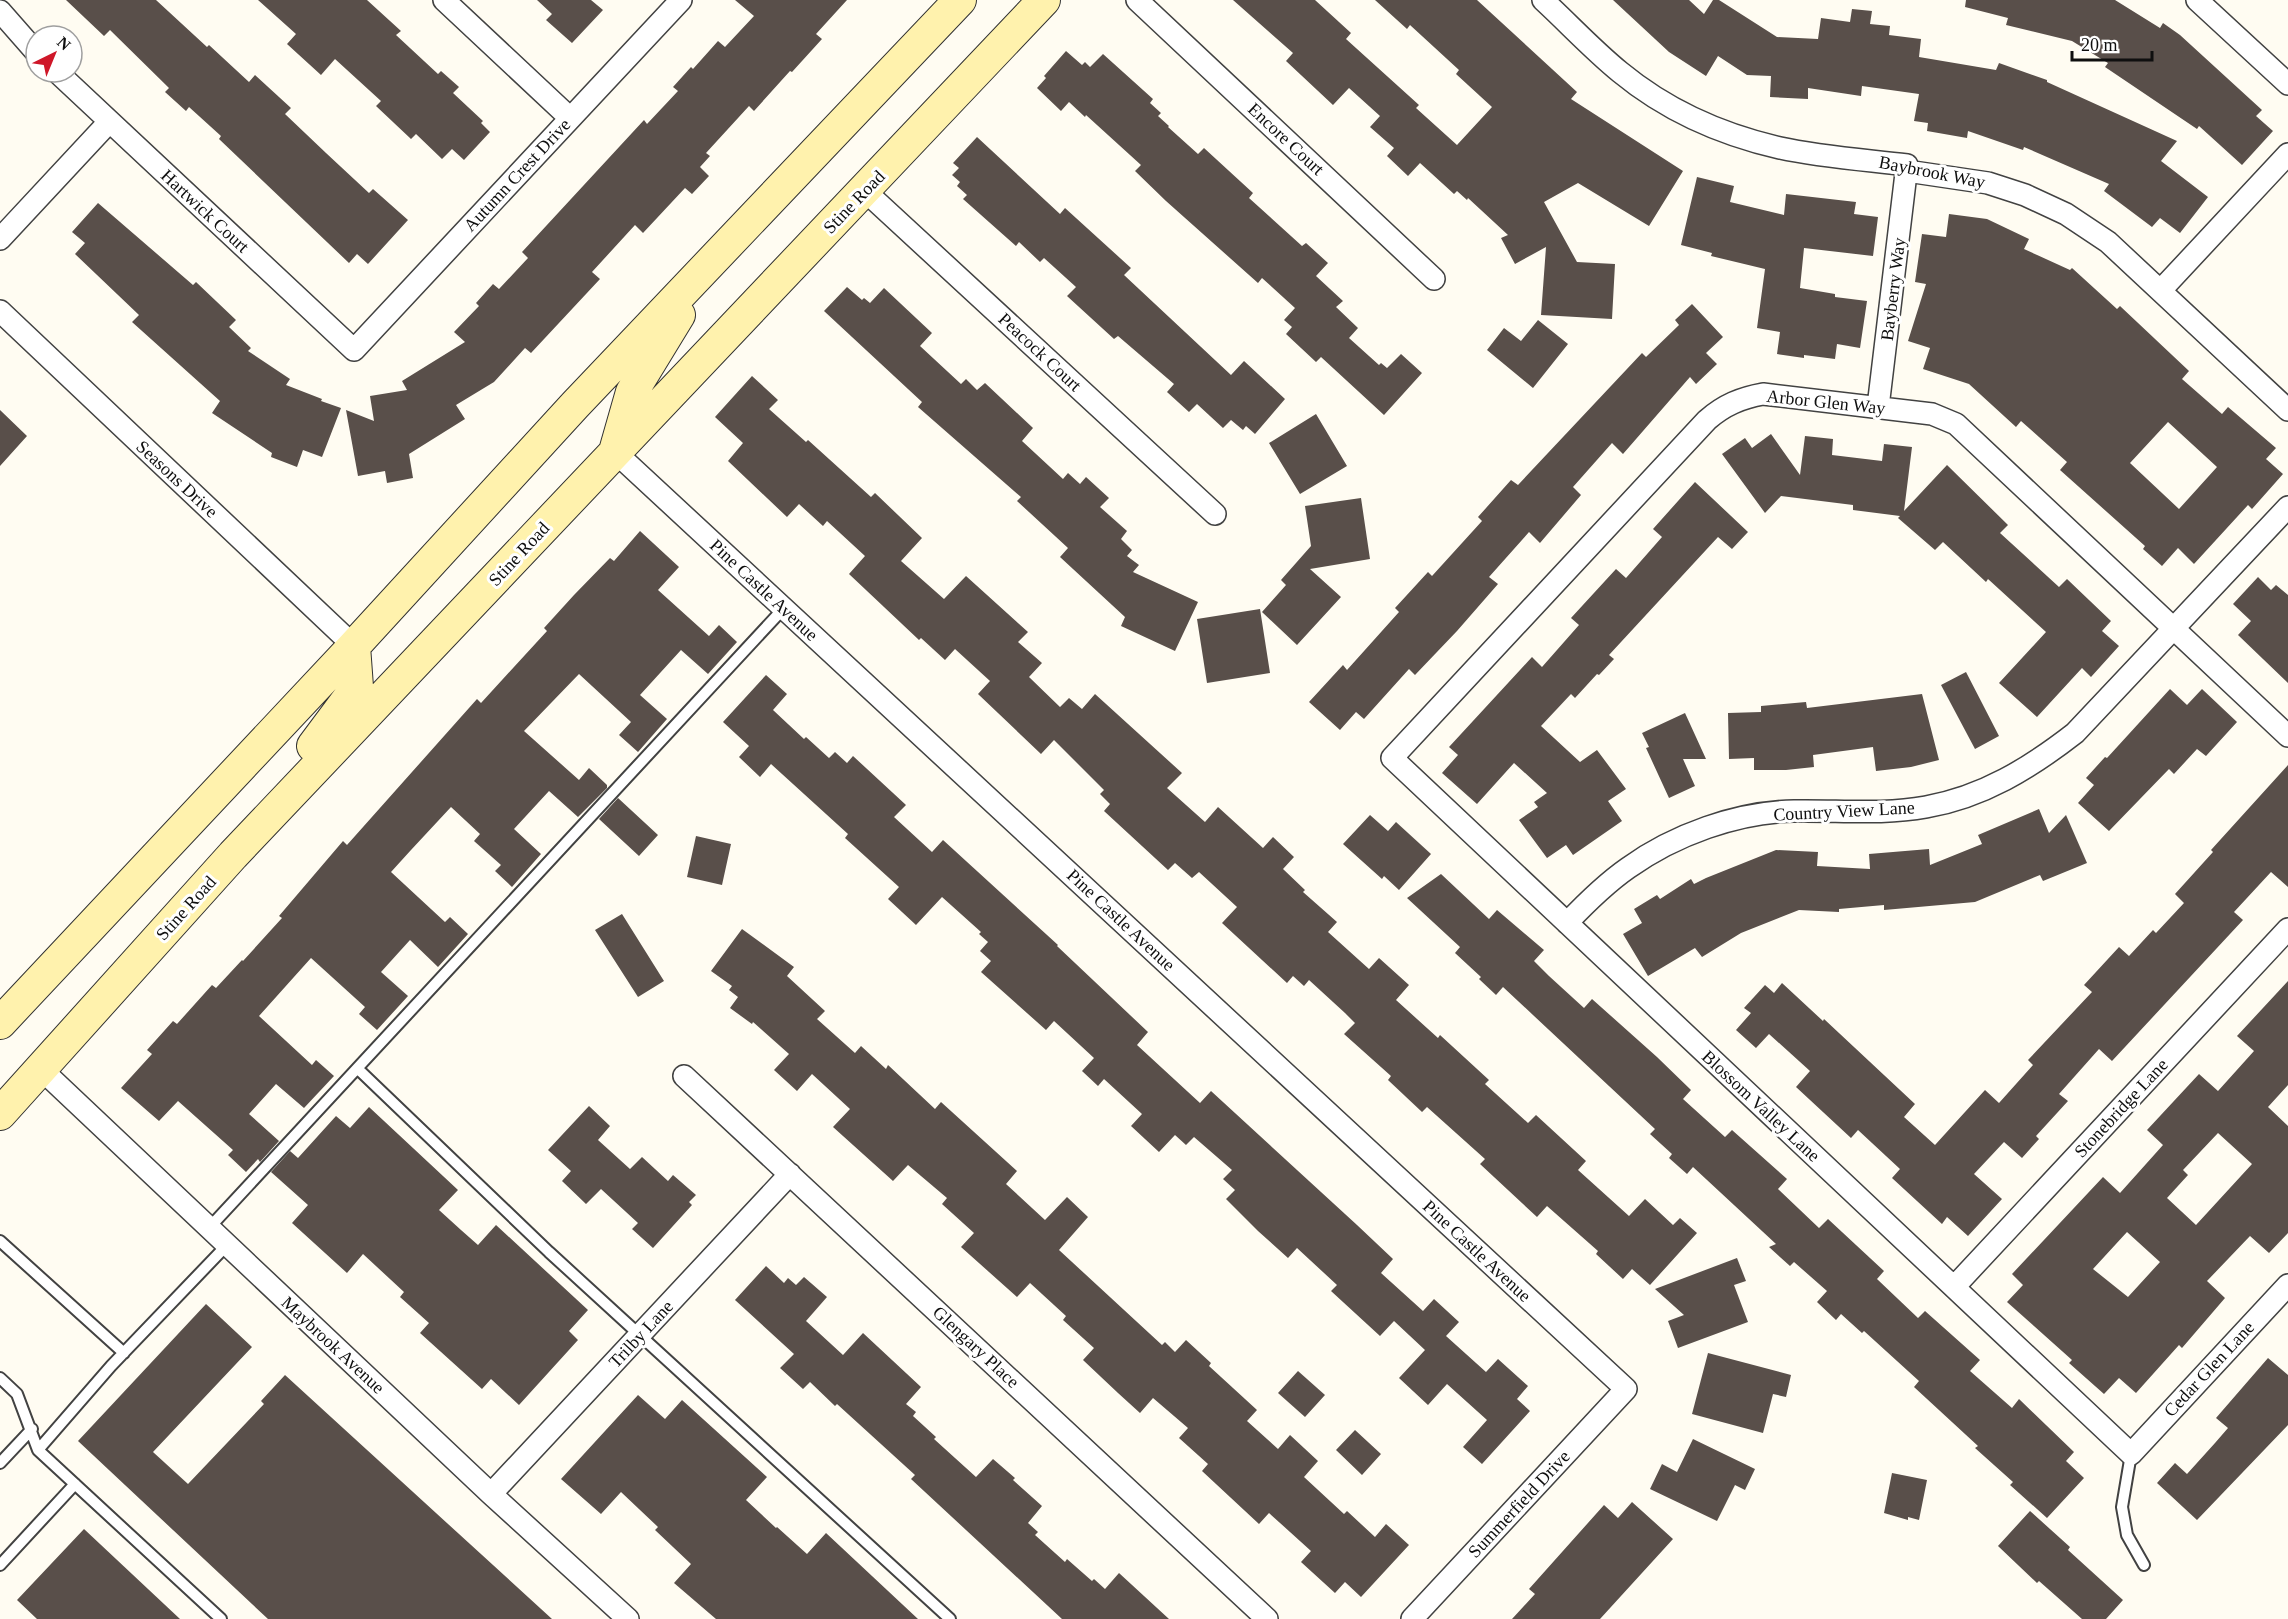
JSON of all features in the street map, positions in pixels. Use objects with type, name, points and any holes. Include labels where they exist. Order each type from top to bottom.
[{"type":"main road","points":[[0,1023],[354,646],[575,405],[960,0]]},
{"type":"main road","name":"Stine Road","points":[[0,1114],[232,855],[1044,0]]},
{"type":"main road","points":[[615,452],[632,392],[713,261]]},
{"type":"main road","points":[[232,855],[357,687],[354,646]]},
{"type":"street","points":[[444,0],[570,118]]},
{"type":"street","name":"Autumn Crest Drive","points":[[354,350],[681,0]]},
{"type":"street","name":"Encore Court","points":[[1137,0],[1434,279]]},
{"type":"street","name":"Baybrook Way","points":[[1543,0],[1621,73],[1657,99],[1697,121],[1738,137],[1782,148],[1907,165],[1907,171],[1988,183],[2025,195],[2066,214],[2108,242],[2288,410]]},
{"type":"street","points":[[2197,0],[2288,84]]},
{"type":"street","points":[[0,11],[24,38]]},
{"type":"street","name":"Hartwick Court","points":[[70,84],[354,350]]},
{"type":"street","points":[[0,239],[110,122]]},
{"type":"street","points":[[2161,290],[2288,154]]},
{"type":"street","name":"Bayberry Way","points":[[1878,407],[1907,171]]},
{"type":"street","name":"Peacock Court","points":[[865,191],[1215,514]]},
{"type":"street","name":"Seasons Drive","points":[[0,312],[354,646]]},
{"type":"street","name":"Arbor Glen Way","points":[[1392,758],[1718,410],[1739,399],[1763,394],[1932,414],[1956,424],[2288,736]]},
{"type":"street","name":"Pine Castle Avenue","points":[[615,452],[1626,1389]]},
{"type":"street","name":"Country View Lane","points":[[1567,923],[1593,896],[1628,868],[1667,845],[1703,829],[1747,817],[1791,811],[1884,812],[1927,807],[1998,784],[2036,763],[2075,733],[2288,507]]},
{"type":"street","name":"Blossom Valley Lane","points":[[1392,758],[2131,1454]]},
{"type":"street","name":"Stonebridge Lane","points":[[1954,1287],[2288,929]]},
{"type":"street","name":"Maybrook Avenue","points":[[41,1069],[491,1494],[628,1619]]},
{"type":"street","name":"Glengary Place","points":[[684,1076],[1267,1619]]},
{"type":"street","name":"Trilby Lane","points":[[491,1494],[790,1174]]},
{"type":"street","name":"Cedar Glen Lane","points":[[2131,1454],[2288,1285]]},
{"type":"street","name":"Summerfield Drive","points":[[1412,1619],[1626,1389]]},
{"type":"lane","points":[[209,1228],[784,608]]},
{"type":"lane","points":[[358,1069],[639,1336],[950,1619]]},
{"type":"lane","points":[[0,1241],[124,1353]]},
{"type":"lane","points":[[38,1450],[124,1353],[227,1245]]},
{"type":"lane","points":[[0,1378],[17,1394],[38,1450],[221,1619]]},
{"type":"lane","points":[[0,1464],[32,1429]]},
{"type":"lane","points":[[2131,1454],[2122,1507],[2127,1535],[2144,1565]]},
{"type":"lane","points":[[0,1565],[75,1484]]},
{"type":"building","points":[[66,0],[156,0],[249,82],[255,75],[291,108],[285,114],[326,153],[369,193],[373,189],[408,220],[368,264],[357,254],[349,263],[219,139],[221,136],[189,107],[186,111],[165,92],[169,88],[110,30],[104,36]]},
{"type":"building","points":[[258,0],[367,0],[401,31],[396,35],[438,74],[441,71],[459,87],[453,93],[483,121],[481,123],[490,132],[464,160],[452,149],[442,159],[416,134],[411,139],[376,106],[381,101],[335,59],[321,75],[287,44],[296,34]]},
{"type":"building","points":[[537,0],[591,0],[603,10],[572,43],[546,20],[552,14]]},
{"type":"building","points":[[735,0],[847,0],[816,34],[822,39],[792,72],[790,71],[754,111],[749,106],[706,153],[710,156],[700,167],[709,176],[692,194],[685,188],[643,233],[635,225],[592,272],[600,279],[531,353],[525,348],[494,382],[456,405],[465,419],[409,454],[413,478],[387,483],[385,471],[358,476],[346,410],[374,421],[370,396],[407,390],[402,381],[465,342],[454,332],[479,306],[476,303],[493,284],[499,289],[528,258],[522,252],[644,120],[647,124],[678,91],[673,87],[691,67],[693,69],[718,41],[725,47],[754,16]]},
{"type":"building","points":[[1233,0],[1315,0],[1351,33],[1346,39],[1419,105],[1416,108],[1457,145],[1492,107],[1456,74],[1459,70],[1410,25],[1407,29],[1375,0],[1477,0],[1577,92],[1571,99],[1683,171],[1649,226],[1578,183],[1544,202],[1577,262],[1615,264],[1612,319],[1541,315],[1546,247],[1515,264],[1501,238],[1508,235],[1468,198],[1467,200],[1457,191],[1454,194],[1420,163],[1408,176],[1387,156],[1394,148],[1370,127],[1380,116],[1349,88],[1333,105],[1286,61],[1293,53]]},
{"type":"building","points":[[1613,0],[1689,0],[1704,14],[1713,0],[1719,0],[1777,37],[1818,39],[1821,18],[1850,22],[1852,9],[1872,11],[1870,24],[1890,26],[1889,35],[1921,39],[1919,57],[1996,70],[1999,63],[2047,80],[2047,82],[2177,141],[2161,161],[2208,197],[2180,233],[2160,218],[2152,227],[2104,191],[2109,184],[2024,147],[2023,150],[1968,131],[1967,138],[1927,131],[1928,123],[1914,121],[1919,94],[1862,86],[1861,96],[1808,88],[1808,99],[1770,97],[1771,76],[1747,75],[1718,56],[1706,76],[1669,52]]},
{"type":"building","points":[[1966,0],[2115,0],[2160,28],[2163,23],[2180,35],[2262,110],[2256,116],[2273,131],[2242,165],[2199,126],[2197,129],[2105,67],[2108,63],[2072,41],[2006,25],[2008,18],[1965,7]]},
{"type":"building","points":[[1066,51],[1082,65],[1085,62],[1090,67],[1103,54],[1153,99],[1150,103],[1161,113],[1158,116],[1168,127],[1198,154],[1204,148],[1253,193],[1249,198],[1302,246],[1306,243],[1328,263],[1316,276],[1343,301],[1336,307],[1358,328],[1349,338],[1379,365],[1381,363],[1387,368],[1401,354],[1422,373],[1384,415],[1321,357],[1316,362],[1286,334],[1292,327],[1284,320],[1295,308],[1262,278],[1258,283],[1166,201],[1135,171],[1141,165],[1086,115],[1085,117],[1069,102],[1061,111],[1037,88],[1046,78],[1044,76]]},
{"type":"building","points":[[977,137],[1060,214],[1065,208],[1131,268],[1124,275],[1231,375],[1244,361],[1285,399],[1255,434],[1246,426],[1243,430],[1231,420],[1223,428],[1197,404],[1189,412],[1167,392],[1174,384],[1118,336],[1114,339],[1067,296],[1076,287],[1044,258],[1040,262],[1019,242],[1016,246],[963,199],[967,195],[957,186],[960,182],[952,175],[959,168],[953,163]]},
{"type":"building","points":[[1697,177],[1734,186],[1730,202],[1784,215],[1786,194],[1856,202],[1854,214],[1878,217],[1873,256],[1804,248],[1800,288],[1835,294],[1835,297],[1867,301],[1860,348],[1837,344],[1835,359],[1777,354],[1780,332],[1757,328],[1765,269],[1711,256],[1712,253],[1681,245]]},
{"type":"building","points":[[98,203],[193,285],[196,282],[236,320],[229,327],[251,348],[248,351],[290,379],[286,385],[341,408],[322,457],[303,450],[297,467],[271,457],[272,453],[212,413],[220,401],[132,322],[139,315],[75,254],[85,243],[72,232]]},
{"type":"building","points":[[1949,214],[1987,219],[2029,239],[2024,249],[2070,270],[2072,268],[2117,309],[2120,306],[2189,371],[2182,379],[2222,414],[2228,407],[2276,448],[2266,459],[2283,474],[2252,509],[2248,505],[2194,564],[2178,548],[2162,566],[2143,549],[2145,546],[2060,470],[2067,462],[2021,421],[2016,427],[1969,384],[1923,369],[1930,348],[1908,341],[1926,284],[1915,282],[1922,234],[1946,237]],"holes":[[[2168,422],[2217,467],[2179,509],[2130,463]]]},
{"type":"building","points":[[847,287],[862,300],[864,298],[870,303],[884,288],[932,333],[920,346],[961,384],[966,379],[977,390],[985,383],[1033,428],[1022,441],[1063,479],[1068,473],[1080,484],[1086,477],[1109,498],[1100,507],[1127,531],[1121,539],[1132,550],[1127,556],[1139,565],[1133,572],[1198,602],[1175,651],[1121,626],[1125,617],[1060,557],[1068,548],[1017,501],[1021,497],[918,407],[922,402],[824,311]]},
{"type":"building","points":[[1692,304],[1723,337],[1706,353],[1717,364],[1696,384],[1690,377],[1623,454],[1612,443],[1573,487],[1581,495],[1540,543],[1529,532],[1489,577],[1498,584],[1457,631],[1415,675],[1409,669],[1364,719],[1356,712],[1340,730],[1309,702],[1343,665],[1347,670],[1399,612],[1395,608],[1428,572],[1432,576],[1482,521],[1478,517],[1511,480],[1518,485],[1642,353],[1646,357],[1679,325],[1675,320]]},
{"type":"building","points":[[1538,320],[1568,344],[1533,388],[1487,350],[1504,328],[1521,341]]},
{"type":"building","points":[[752,376],[778,400],[769,409],[806,442],[808,440],[871,497],[875,493],[922,538],[901,561],[944,599],[966,576],[1028,632],[1018,642],[1042,663],[1029,677],[1060,707],[1069,698],[1082,709],[1095,694],[1182,773],[1167,788],[1205,822],[1218,807],[1263,848],[1273,837],[1294,857],[1283,869],[1305,890],[1303,892],[1337,922],[1328,932],[1369,969],[1379,958],[1409,985],[1396,1000],[1438,1038],[1440,1035],[1489,1080],[1485,1084],[1528,1123],[1536,1115],[1586,1161],[1578,1170],[1629,1216],[1645,1199],[1673,1225],[1680,1218],[1697,1233],[1650,1285],[1632,1269],[1623,1279],[1596,1254],[1598,1251],[1547,1206],[1537,1217],[1480,1164],[1485,1159],[1427,1107],[1422,1112],[1388,1080],[1391,1076],[1344,1034],[1355,1023],[1345,1013],[1309,980],[1304,986],[1293,976],[1287,983],[1222,923],[1237,907],[1199,872],[1192,878],[1175,863],[1168,870],[1104,811],[1110,804],[1100,794],[1104,790],[1054,740],[1041,754],[978,694],[990,681],[955,649],[945,660],[921,638],[919,640],[849,574],[865,556],[827,521],[823,526],[799,504],[787,517],[728,461],[743,443],[715,417]]},
{"type":"building","points":[[0,410],[27,436],[0,466]]},
{"type":"building","points":[[1316,414],[1347,466],[1300,494],[1269,443]]},
{"type":"building","points":[[1771,434],[1800,475],[1805,436],[1833,439],[1832,455],[1882,461],[1884,444],[1912,447],[1904,511],[1947,465],[2008,525],[2000,533],[2059,587],[2067,579],[2111,621],[2102,631],[2119,646],[2091,677],[2082,668],[2037,717],[1999,683],[2046,632],[1988,579],[1986,582],[1943,542],[1935,550],[1898,518],[1900,516],[1853,510],[1853,505],[1781,496],[1765,513],[1722,454],[1745,438],[1752,448]]},
{"type":"building","points":[[1695,482],[1748,532],[1732,549],[1718,537],[1609,655],[1614,659],[1575,698],[1571,694],[1541,726],[1580,762],[1597,750],[1626,789],[1608,801],[1622,821],[1573,855],[1566,845],[1547,858],[1519,820],[1538,807],[1534,802],[1547,793],[1514,763],[1477,804],[1442,773],[1458,755],[1449,747],[1532,657],[1542,667],[1579,625],[1571,618],[1616,569],[1626,578],[1662,537],[1653,529]]},
{"type":"building","points":[[1361,498],[1370,559],[1310,569],[1341,597],[1297,645],[1262,612],[1286,585],[1281,580],[1311,546],[1305,506]]},
{"type":"building","points":[[640,531],[679,567],[658,590],[709,636],[719,625],[737,642],[708,674],[681,650],[640,695],[667,719],[638,752],[619,735],[631,722],[579,674],[524,731],[579,780],[589,768],[607,785],[607,788],[578,817],[549,791],[514,829],[541,854],[512,887],[495,871],[501,865],[474,841],[480,834],[451,807],[411,850],[391,872],[445,922],[450,917],[468,934],[438,967],[410,940],[381,972],[408,996],[377,1030],[359,1014],[365,1007],[311,958],[259,1016],[312,1065],[316,1060],[334,1076],[304,1108],[276,1084],[249,1114],[279,1141],[260,1162],[258,1159],[246,1172],[228,1155],[233,1150],[178,1101],[159,1121],[121,1088],[152,1054],[147,1050],[173,1021],[177,1024],[212,985],[216,988],[243,961],[282,918],[279,916],[343,841],[347,845],[477,699],[481,703],[547,631],[544,628],[574,595],[610,558],[614,561]]},
{"type":"building","points":[[2258,577],[2271,590],[2276,585],[2288,595],[2288,683],[2238,635],[2251,621],[2233,604]]},
{"type":"building","points":[[1260,609],[1270,673],[1207,683],[1197,619]]},
{"type":"building","points":[[1966,672],[1999,736],[1975,749],[1941,685]]},
{"type":"building","points":[[766,675],[787,694],[773,710],[804,739],[806,737],[829,758],[835,752],[847,763],[853,756],[906,805],[894,817],[932,852],[943,840],[1058,945],[1148,1032],[1137,1045],[1200,1103],[1211,1091],[1393,1259],[1381,1273],[1423,1311],[1434,1299],[1459,1322],[1446,1336],[1486,1372],[1498,1359],[1528,1386],[1517,1399],[1530,1411],[1482,1464],[1463,1447],[1487,1420],[1447,1384],[1428,1405],[1399,1378],[1425,1350],[1394,1321],[1380,1336],[1331,1291],[1337,1285],[1297,1248],[1288,1258],[1258,1231],[1226,1199],[1235,1190],[1223,1179],[1232,1170],[1194,1137],[1186,1145],[1175,1135],[1159,1152],[1131,1126],[1142,1114],[1104,1079],[1098,1086],[1082,1071],[1094,1058],[1054,1021],[1046,1030],[981,972],[991,961],[980,951],[988,942],[979,934],[981,932],[942,897],[916,925],[888,899],[899,887],[845,838],[848,834],[771,764],[760,777],[739,757],[749,746],[723,722]]},
{"type":"building","points":[[2170,689],[2187,705],[2202,689],[2237,722],[2206,756],[2197,749],[2174,774],[2169,769],[2109,831],[2078,803],[2094,785],[2086,778]]},
{"type":"building","points":[[1922,694],[1939,760],[1911,767],[1876,771],[1873,747],[1813,755],[1814,767],[1786,770],[1754,770],[1754,758],[1729,759],[1728,713],[1761,712],[1761,706],[1806,702],[1807,708]]},
{"type":"building","points":[[1685,713],[1706,759],[1683,759],[1695,786],[1669,798],[1646,748],[1649,747],[1642,733]]},
{"type":"building","points":[[2288,765],[2288,887],[2271,872],[2234,912],[2243,920],[2112,1061],[2099,1049],[2059,1094],[2068,1101],[2036,1136],[2039,1139],[2022,1158],[2004,1142],[1974,1174],[2002,1199],[1968,1236],[1947,1217],[1942,1224],[1892,1178],[1900,1169],[1858,1130],[1851,1138],[1796,1087],[1810,1071],[1769,1034],[1756,1048],[1736,1030],[1751,1013],[1744,1008],[1765,985],[1774,993],[1782,983],[1915,1104],[1904,1117],[1935,1145],[1985,1090],[1999,1103],[2033,1065],[2028,1060],[2092,992],[2084,985],[2119,947],[2129,956],[2153,930],[2156,933],[2184,903],[2175,894],[2213,852],[2211,850]]},
{"type":"building","points":[[618,798],[658,835],[639,856],[599,819]]},
{"type":"building","points":[[2039,809],[2049,833],[2066,815],[2087,863],[2043,881],[2040,875],[1975,902],[1884,910],[1884,905],[1839,909],[1839,912],[1799,910],[1741,933],[1702,957],[1695,948],[1648,976],[1623,934],[1642,923],[1634,909],[1657,895],[1660,899],[1691,879],[1694,884],[1776,850],[1818,852],[1817,866],[1870,869],[1869,854],[1929,849],[1930,865],[1982,844],[1978,835]]},
{"type":"building","points":[[1370,815],[1388,831],[1396,822],[1431,854],[1399,890],[1384,876],[1382,879],[1343,844]]},
{"type":"building","points":[[696,836],[731,844],[722,885],[687,877]]},
{"type":"building","points":[[1441,874],[1489,919],[1497,910],[1544,950],[1534,961],[1549,976],[1584,1008],[1592,999],[1657,1057],[1691,1090],[1683,1099],[1725,1137],[1732,1130],[1787,1179],[1778,1189],[1819,1228],[1828,1219],[1884,1271],[1877,1279],[1918,1318],[1925,1311],[1980,1360],[1970,1371],[2012,1408],[2019,1399],[2074,1452],[2066,1461],[2084,1478],[2047,1518],[2010,1485],[2013,1482],[1975,1448],[1978,1446],[1914,1387],[1919,1381],[1864,1331],[1862,1333],[1841,1314],[1836,1320],[1817,1302],[1827,1291],[1794,1262],[1790,1266],[1769,1247],[1776,1244],[1693,1167],[1687,1174],[1669,1158],[1672,1154],[1650,1134],[1655,1129],[1503,987],[1496,995],[1479,979],[1481,977],[1455,953],[1460,947],[1407,898]]},
{"type":"building","points":[[622,914],[664,981],[638,997],[595,930]]},
{"type":"building","points":[[742,929],[794,967],[787,976],[825,1011],[817,1019],[855,1053],[861,1046],[886,1069],[888,1065],[935,1109],[941,1102],[1017,1171],[1006,1184],[1045,1220],[1067,1197],[1088,1217],[1059,1250],[1162,1345],[1165,1342],[1175,1352],[1186,1340],[1211,1363],[1209,1366],[1257,1410],[1247,1421],[1278,1449],[1290,1435],[1318,1461],[1304,1477],[1344,1514],[1347,1511],[1375,1537],[1386,1524],[1409,1545],[1361,1597],[1345,1582],[1335,1593],[1301,1562],[1311,1551],[1269,1513],[1259,1524],[1202,1471],[1208,1464],[1179,1438],[1188,1428],[1153,1398],[1140,1413],[1083,1360],[1094,1348],[1063,1320],[1066,1316],[1030,1283],[1017,1297],[961,1247],[974,1233],[942,1204],[947,1198],[908,1165],[893,1181],[833,1127],[850,1109],[812,1074],[797,1091],[774,1070],[789,1054],[753,1022],[752,1024],[730,1008],[738,997],[729,990],[732,986],[711,971]]},
{"type":"building","points":[[2288,981],[2288,1085],[2268,1107],[2288,1126],[2288,1233],[2269,1253],[2250,1236],[2207,1281],[2225,1298],[2182,1348],[2179,1345],[2136,1393],[2119,1378],[2104,1394],[2069,1363],[2072,1360],[2007,1302],[2023,1285],[2012,1274],[2103,1177],[2120,1193],[2163,1145],[2147,1130],[2199,1074],[2218,1091],[2254,1051],[2237,1036]],"holes":[[[2218,1133],[2252,1164],[2196,1225],[2167,1198],[2188,1175],[2183,1170]],[[2127,1232],[2160,1262],[2128,1297],[2093,1269]]]},
{"type":"building","points":[[589,1106],[610,1126],[598,1140],[630,1169],[642,1157],[668,1181],[673,1175],[696,1195],[689,1202],[692,1205],[653,1248],[632,1229],[638,1223],[601,1189],[586,1204],[562,1181],[571,1171],[548,1150]]},
{"type":"building","points":[[369,1107],[458,1190],[439,1210],[478,1245],[496,1225],[588,1310],[569,1331],[578,1340],[519,1405],[491,1379],[482,1389],[420,1333],[429,1323],[400,1297],[404,1292],[363,1254],[347,1273],[292,1223],[308,1205],[271,1172],[290,1151],[298,1158],[336,1116],[350,1128]]},
{"type":"building","points":[[1737,1258],[1746,1281],[1734,1285],[1748,1322],[1678,1348],[1668,1321],[1684,1315],[1655,1289]]},
{"type":"building","points":[[766,1266],[784,1283],[788,1278],[796,1285],[804,1277],[827,1297],[806,1321],[843,1355],[863,1333],[921,1387],[906,1404],[916,1412],[913,1416],[936,1437],[934,1439],[976,1477],[993,1459],[1015,1478],[1013,1480],[1042,1506],[1028,1523],[1038,1532],[1035,1535],[1065,1562],[1067,1559],[1105,1589],[1119,1573],[1169,1619],[1062,1619],[911,1479],[915,1475],[837,1404],[835,1406],[810,1382],[803,1389],[780,1368],[794,1354],[735,1300]]},
{"type":"building","points":[[206,1304],[252,1347],[153,1452],[188,1484],[264,1404],[261,1401],[285,1375],[552,1619],[268,1619],[78,1441]]},
{"type":"building","points":[[1708,1353],[1791,1375],[1786,1397],[1773,1394],[1763,1433],[1692,1414]]},
{"type":"building","points":[[2268,1358],[2288,1375],[2288,1425],[2197,1520],[2157,1483],[2175,1463],[2187,1474],[2215,1443],[2228,1428],[2216,1418]]},
{"type":"building","points":[[1298,1371],[1325,1395],[1305,1417],[1278,1393]]},
{"type":"building","points":[[638,1395],[665,1419],[682,1400],[767,1477],[746,1500],[776,1528],[807,1554],[826,1533],[918,1619],[716,1619],[674,1583],[691,1564],[655,1530],[658,1527],[621,1492],[601,1514],[561,1479]]},
{"type":"building","points":[[1355,1430],[1381,1454],[1362,1475],[1336,1450]]},
{"type":"building","points":[[1693,1439],[1755,1469],[1745,1490],[1735,1485],[1717,1521],[1650,1489],[1662,1464],[1677,1472]]},
{"type":"building","points":[[1892,1473],[1927,1480],[1919,1520],[1908,1517],[1908,1520],[1884,1513]]},
{"type":"building","points":[[1632,1502],[1673,1539],[1600,1619],[1512,1619],[1535,1594],[1529,1589],[1604,1505],[1618,1518]]},
{"type":"building","points":[[2030,1511],[2070,1547],[2068,1550],[2123,1600],[2106,1619],[2082,1619],[2039,1581],[2037,1583],[1998,1546]]},
{"type":"building","points":[[84,1529],[180,1619],[37,1619],[17,1600]]}]
